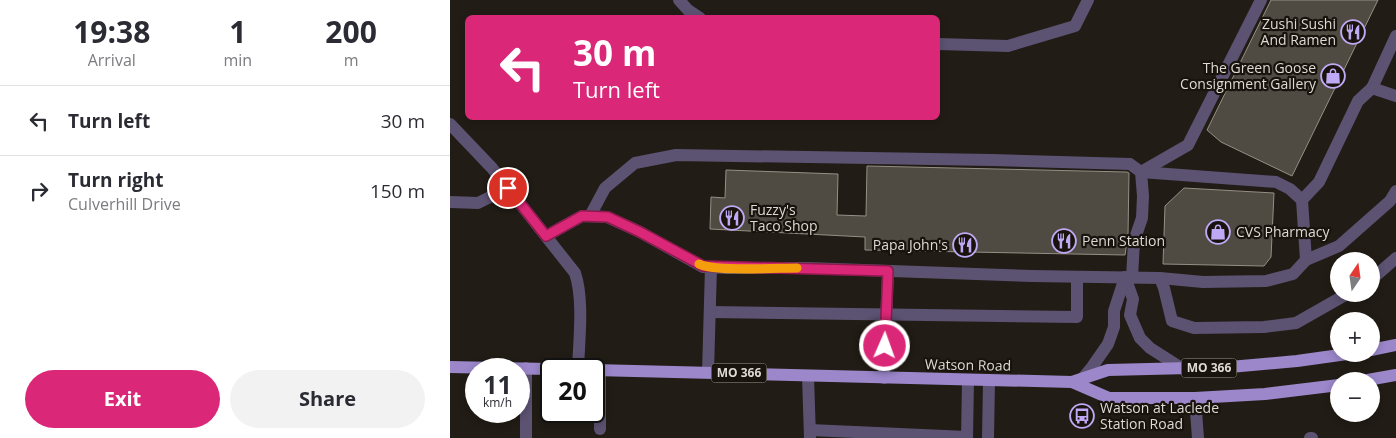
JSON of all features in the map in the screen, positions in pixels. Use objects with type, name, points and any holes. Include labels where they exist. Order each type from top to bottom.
[{"type":"main road","points":[[1380,348],[1396,345]]},
{"type":"main road","name":"Watson Road","points":[[605,370],[968,380],[1077,380],[1108,370],[1182,369],[1266,364],[1330,356]]},
{"type":"main road","points":[[450,366],[465,366]]},
{"type":"main road","points":[[1380,378],[1396,375]]},
{"type":"main road","name":"Watson Road","points":[[1077,380],[1109,398],[1195,398],[1265,394],[1330,386]]},
{"type":"street","points":[[679,0],[696,15]]},
{"type":"street","points":[[940,44],[1008,46],[1075,26],[1088,0]]},
{"type":"street","points":[[1141,172],[1188,145],[1261,0]]},
{"type":"street","points":[[1302,200],[1319,182],[1358,101],[1372,88],[1396,36]]},
{"type":"street","points":[[1372,88],[1396,96]]},
{"type":"street","points":[[450,124],[492,168],[574,273],[578,282],[578,358]]},
{"type":"street","points":[[590,216],[605,188],[635,162],[676,155],[1130,164],[1141,172],[1276,182],[1302,200],[1306,260]]},
{"type":"street","points":[[1077,380],[1092,367],[1108,344],[1114,327],[1114,311],[1129,278],[1134,241],[1142,218],[1141,172]]},
{"type":"street","points":[[450,202],[478,203],[508,188]]},
{"type":"street","points":[[546,236],[582,216],[608,217],[703,266],[711,267],[1160,278],[1203,282],[1266,281],[1293,274],[1306,260],[1339,246],[1390,201],[1396,191]]},
{"type":"street","points":[[1380,272],[1396,258]]},
{"type":"street","points":[[708,372],[711,267]]},
{"type":"street","points":[[884,378],[888,271]]},
{"type":"street","points":[[710,312],[1078,317],[1076,277]]},
{"type":"street","points":[[1129,278],[1133,299],[1130,315],[1140,338],[1150,348],[1182,369]]},
{"type":"street","points":[[1160,278],[1172,321],[1194,328],[1264,327],[1296,323],[1333,302]]},
{"type":"street","points":[[808,376],[810,434],[967,437],[968,380]]},
{"type":"street","points":[[988,438],[989,380]]},
{"type":"street","points":[[1195,398],[1198,438]]},
{"type":"street","points":[[526,423],[526,438]]},
{"type":"street","points":[[600,423],[600,429]]},
{"type":"building","points":[[1271,0],[1378,0],[1292,176],[1221,142],[1207,130]]},
{"type":"building","points":[[867,166],[1127,172],[1129,173],[1128,235],[1125,255],[865,250],[865,237],[710,229],[711,197],[725,198],[726,170],[838,174],[837,215],[866,216]]},
{"type":"building","name":"CVS Pharmacy","points":[[1184,188],[1274,193],[1271,257],[1264,266],[1163,264],[1165,206]]},
{"type":"slow traffic","points":[[699,264],[727,268],[797,268]]},
{"type":"place","name":"Zushi Sushi And Ramen","points":[[1353,32]]},
{"type":"place","name":"The Green Goose Consignment Gallery","points":[[1333,76]]},
{"type":"place","name":"Fuzzy's Taco Shop","points":[[732,218]]},
{"type":"place","name":"CVS Pharmacy","points":[[1218,232]]},
{"type":"place","name":"Penn Station","points":[[1064,241]]},
{"type":"place","name":"Papa John's","points":[[965,245]]},
{"type":"place","name":"Watson at Laclede Station Road","points":[[1082,416]]},
{"type":"route","points":[[508,188],[546,236],[582,216],[608,217],[703,266],[888,271],[885,346]]}]
